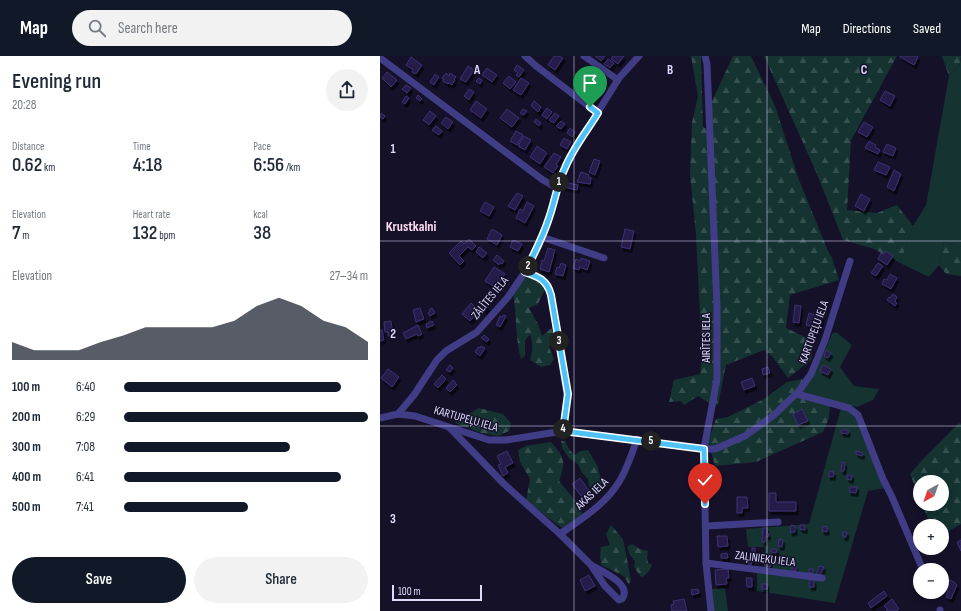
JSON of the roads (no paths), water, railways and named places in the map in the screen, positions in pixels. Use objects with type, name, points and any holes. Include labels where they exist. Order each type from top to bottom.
[{"type":"street","points":[[525,56],[598,113]]},
{"type":"street","points":[[584,56],[618,80]]},
{"type":"street","name":"ZĀLĪTES IELA","points":[[398,414],[414,396],[437,360],[446,351],[477,332],[508,297],[525,272],[549,219],[557,188],[565,167],[618,80],[639,56]]},
{"type":"street","name":"AIRĪTES IELA","points":[[705,56],[707,64],[717,307],[717,379],[704,449],[706,563],[711,611]]},
{"type":"street","points":[[380,58],[543,180],[557,188]]},
{"type":"street","points":[[542,237],[604,258]]},
{"type":"street","name":"KARTUPEĻU IELA","points":[[398,414],[414,416],[489,440],[506,440],[563,431],[637,439],[704,449],[715,449],[745,436],[774,415],[797,394],[811,374],[825,340],[850,261]]},
{"type":"street","points":[[525,272],[536,276],[548,285],[551,295],[568,394],[563,431]]},
{"type":"street","points":[[797,394],[849,408],[854,411],[860,419],[882,479],[892,497],[920,563]]},
{"type":"street","points":[[380,418],[398,414]]},
{"type":"street","points":[[449,427],[504,484],[560,534],[591,565],[605,586],[616,598],[619,600],[622,599],[625,589],[617,580],[591,565]]},
{"type":"street","name":"AKAS IELA","points":[[560,534],[584,518],[602,502],[618,483],[629,463],[637,439]]},
{"type":"street","points":[[706,526],[778,522]]},
{"type":"street","name":"ZAĻINIEKU IELA","points":[[706,563],[822,578]]},
{"type":"district","name":"Krustkalni","points":[[411,226]]}]
